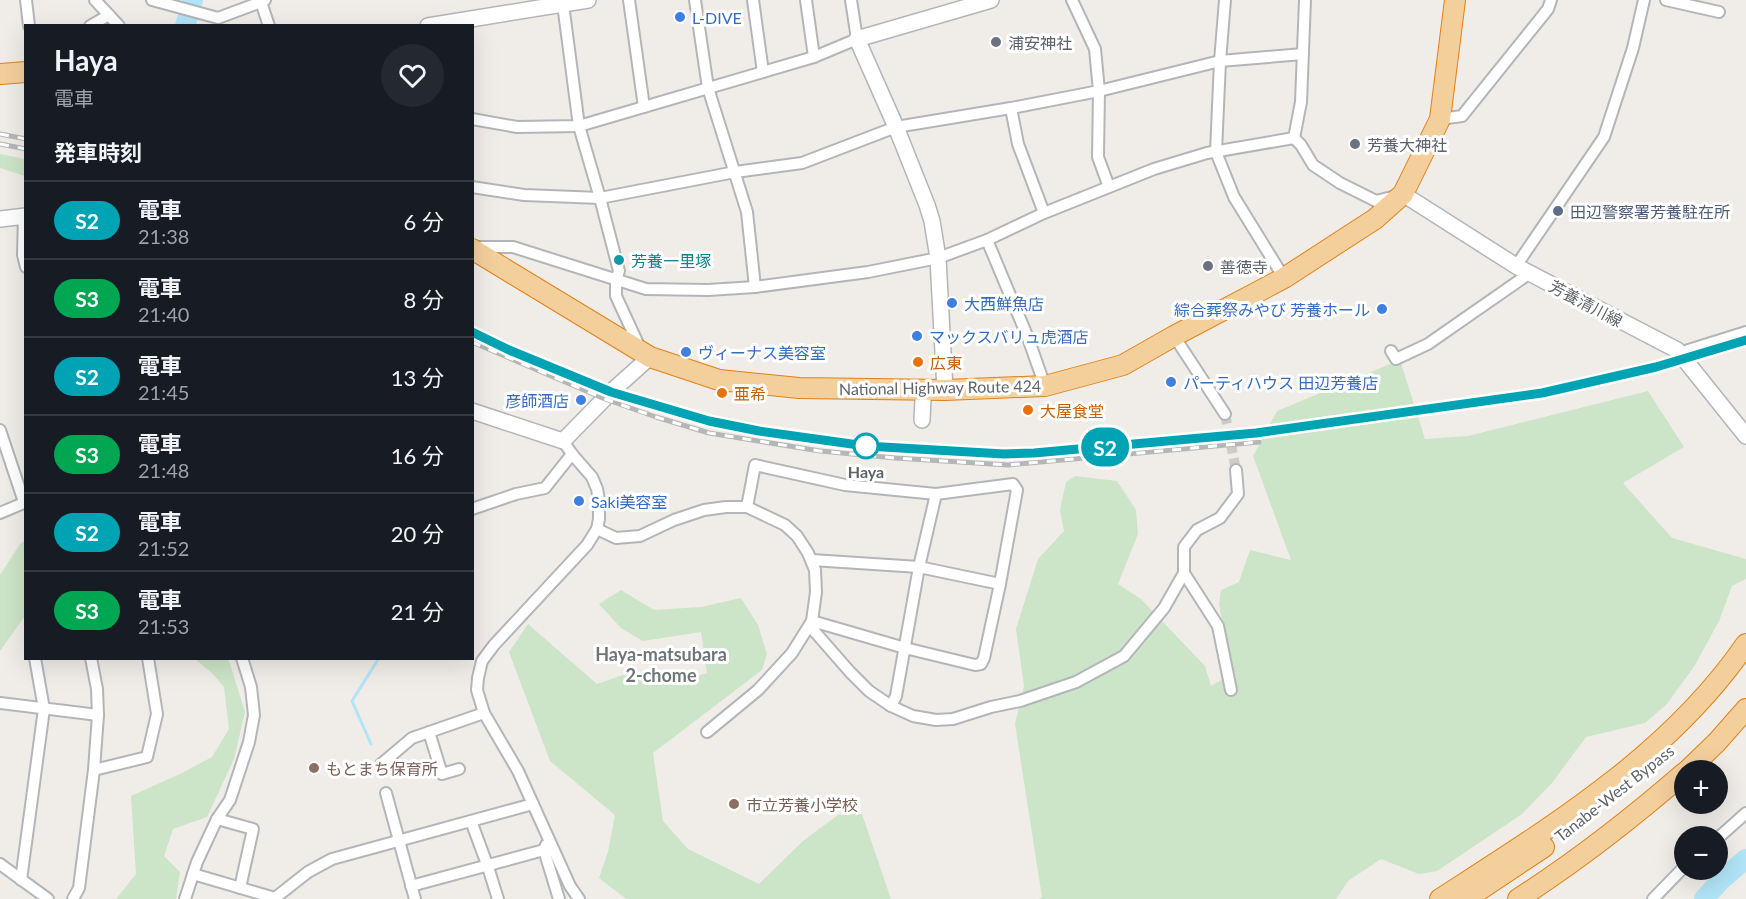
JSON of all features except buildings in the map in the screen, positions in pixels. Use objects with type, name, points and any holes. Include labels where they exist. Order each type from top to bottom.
[{"type":"highway","name":"National Highway Route 424","points":[[474,249],[647,355],[719,380],[799,388],[945,390],[1045,386],[1123,365],[1284,278],[1375,219],[1403,194],[1440,119],[1455,0]]},
{"type":"highway","points":[[0,74],[24,72]]},
{"type":"highway","points":[[1440,899],[1523,845],[1616,779],[1656,746],[1686,717],[1746,644]]},
{"type":"highway","name":"Tanabe-West Bypass","points":[[1466,899],[1596,810],[1644,773],[1692,730],[1746,667]]},
{"type":"highway","points":[[1698,760],[1746,709]]},
{"type":"highway","points":[[1518,899],[1609,836],[1674,782]]},
{"type":"street","points":[[26,0],[29,24]]},
{"type":"street","points":[[95,0],[117,24]]},
{"type":"street","points":[[152,0],[175,3],[218,18],[262,0],[268,24]]},
{"type":"street","points":[[440,24],[588,0]]},
{"type":"street","points":[[628,0],[644,107]]},
{"type":"street","points":[[695,0],[708,88],[747,212],[755,287]]},
{"type":"street","points":[[753,0],[763,72]]},
{"type":"street","points":[[806,0],[814,57]]},
{"type":"street","points":[[851,0],[857,39],[896,127],[932,221],[938,258],[945,390]]},
{"type":"street","points":[[474,119],[517,127],[579,126],[814,57],[857,39],[991,0]]},
{"type":"street","points":[[1072,0],[1095,49],[1099,91],[1098,158],[1109,187]]},
{"type":"street","points":[[1225,0],[1216,152],[1234,196],[1284,278]]},
{"type":"street","points":[[1294,138],[1301,102],[1305,0]]},
{"type":"street","points":[[1440,119],[1462,116],[1548,9],[1551,0]]},
{"type":"street","points":[[1391,351],[1396,359],[1428,344],[1523,269],[1604,137],[1634,48],[1644,0]]},
{"type":"street","points":[[1666,0],[1719,12]]},
{"type":"street","points":[[474,508],[516,494],[546,488],[568,448],[611,392],[647,355],[616,296],[616,280],[619,271],[579,126],[563,4]]},
{"type":"street","points":[[93,24],[109,15]]},
{"type":"street","points":[[474,187],[524,195],[600,198],[735,172],[802,162],[896,127],[1099,91],[1220,61],[1303,54]]},
{"type":"street","points":[[1011,108],[1018,144],[1044,213]]},
{"type":"street","points":[[474,248],[513,247],[646,290],[755,287],[868,272],[938,258],[987,240],[1044,213],[1154,169],[1216,152],[1294,138]]},
{"type":"street","points":[[1294,138],[1313,165],[1340,183],[1376,201],[1403,194]]},
{"type":"street","name":"芳養清川線","points":[[1403,194],[1523,269],[1677,350],[1746,436]]},
{"type":"street","points":[[0,219],[24,216]]},
{"type":"street","points":[[24,236],[24,259]]},
{"type":"street","points":[[987,240],[1028,338],[1045,386]]},
{"type":"street","points":[[1679,353],[1746,332]]},
{"type":"street","points":[[1174,336],[1226,414]]},
{"type":"street","points":[[921,390],[922,420]]},
{"type":"street","points":[[474,412],[568,448],[592,477],[597,489],[599,500],[597,529],[587,545],[494,645],[482,661],[477,690],[484,713],[518,771],[570,886],[579,899]]},
{"type":"street","points":[[0,430],[24,499]]},
{"type":"street","points":[[747,507],[755,465],[845,485],[936,494],[1013,484],[1017,490],[1000,584],[981,664],[975,665],[905,648],[812,621]]},
{"type":"street","points":[[597,529],[616,538],[640,536],[674,520],[704,510],[726,507],[747,507],[785,525],[797,536],[812,560],[816,592],[812,621],[815,632],[869,691],[891,706],[913,716],[936,720],[953,719],[1020,701],[1076,682],[1124,656],[1164,608],[1184,573],[1184,547],[1197,530],[1220,518],[1238,494],[1236,470]]},
{"type":"street","points":[[891,706],[896,696],[919,567],[936,494]]},
{"type":"street","points":[[0,513],[24,502]]},
{"type":"street","points":[[812,560],[919,567],[1000,584]]},
{"type":"street","points":[[1184,573],[1218,626],[1231,690]]},
{"type":"street","points":[[707,732],[758,690],[792,653],[812,621]]},
{"type":"street","points":[[21,880],[44,709],[35,660]]},
{"type":"street","points":[[73,899],[79,888],[94,770],[98,715],[97,689],[91,660]]},
{"type":"street","points":[[94,770],[147,757],[157,714],[148,660]]},
{"type":"street","points":[[185,899],[193,874],[217,819],[230,800],[249,742],[254,715],[243,660]]},
{"type":"street","points":[[0,704],[98,715]]},
{"type":"street","points":[[380,765],[412,738],[484,713]]},
{"type":"street","points":[[429,732],[442,774],[459,769]]},
{"type":"street","points":[[386,793],[415,899]]},
{"type":"street","points":[[193,874],[275,898],[308,872],[332,859],[533,804]]},
{"type":"street","points":[[1728,829],[1746,813]]},
{"type":"street","points":[[217,819],[253,829],[240,888]]},
{"type":"street","points":[[471,821],[498,899]]},
{"type":"street","points":[[548,836],[544,850],[559,899]]},
{"type":"street","points":[[411,886],[544,850]]},
{"type":"street","points":[[0,864],[48,899]]},
{"type":"street","points":[[1653,899],[1674,877]]},
{"type":"green space","points":[[0,154],[24,159],[24,176],[0,168]]},
{"type":"green space","points":[[1400,360],[1425,439],[1468,436],[1648,391],[1684,447],[1623,483],[1672,538],[1746,559],[1746,579],[1732,586],[1719,621],[1695,665],[1667,704],[1645,723],[1586,737],[1552,783],[1522,814],[1437,871],[1419,874],[1381,859],[1348,881],[1336,899],[1039,899],[1042,897],[1015,724],[1024,686],[1016,629],[1038,559],[1064,531],[1060,510],[1066,482],[1075,476],[1117,481],[1136,510],[1138,534],[1118,584],[1141,599],[1205,666],[1211,686],[1233,673],[1219,605],[1221,590],[1239,582],[1250,550],[1291,560],[1253,456],[1277,411]]},
{"type":"green space","points":[[24,541],[24,617],[0,651],[0,575]]},
{"type":"green space","points":[[621,590],[654,610],[701,607],[741,598],[758,625],[767,654],[762,670],[653,753],[663,821],[688,849],[759,884],[804,840],[838,815],[862,814],[891,899],[626,899],[599,878],[608,852],[615,815],[550,761],[509,652],[528,624],[597,684],[623,675],[688,679],[707,673],[701,632],[643,641],[621,628],[599,604]]},
{"type":"green space","points":[[196,660],[228,660],[245,712],[234,759],[207,817],[173,829],[164,856],[180,872],[176,899],[116,899],[136,874],[131,796],[212,757],[229,729],[224,687]]},
{"type":"waterway","points":[[186,24],[193,0]]},
{"type":"waterway","points":[[371,744],[352,701],[378,660]]},
{"type":"waterway","points":[[1704,899],[1721,880],[1746,859]]},
{"type":"tunnel","points":[[1225,414],[1236,470]]},
{"type":"railway","points":[[0,134],[24,139]]},
{"type":"railway","points":[[0,144],[24,149]]},
{"type":"railway","points":[[474,333],[510,350]]},
{"type":"railway","points":[[1421,411],[1542,393],[1656,367],[1746,340]]},
{"type":"railway","points":[[474,343],[605,399],[656,417],[709,433],[820,451],[1008,465],[1259,442]]},
{"type":"railway","points":[[604,389],[709,421],[759,431],[866,446],[1004,454],[1256,433]]},
{"type":"train","name":"S2","points":[[474,333],[611,392],[709,421],[759,431],[866,446],[1004,454],[1256,433],[1542,393],[1656,367],[1746,340]]},
{"type":"place","name":"L-DIVE","points":[[680,17]]},
{"type":"place","name":"浦安神社","points":[[996,42]]},
{"type":"place","name":"芳養大神社","points":[[1355,144]]},
{"type":"place","name":"田辺警察署芳養駐在所","points":[[1558,211]]},
{"type":"place","name":"芳養一里塚","points":[[619,260]]},
{"type":"place","name":"善徳寺","points":[[1208,266]]},
{"type":"place","name":"大西鮮魚店","points":[[952,303]]},
{"type":"place","name":"綜合葬祭みやび 芳養ホール","points":[[1382,309]]},
{"type":"place","name":"マックスバリュ虎酒店","points":[[917,336]]},
{"type":"place","name":"ヴィーナス美容室","points":[[686,352]]},
{"type":"place","name":"広東","points":[[918,362]]},
{"type":"place","name":"パーティハウス 田辺芳養店","points":[[1171,382]]},
{"type":"place","name":"亜希","points":[[722,393]]},
{"type":"place","name":"彦師酒店","points":[[581,400]]},
{"type":"place","name":"大屋食堂","points":[[1028,410]]},
{"type":"place","name":"Haya","points":[[866,446]]},
{"type":"place","name":"Saki美容室","points":[[579,501]]},
{"type":"place","name":"もとまち保育所","points":[[314,768]]},
{"type":"place","name":"市立芳養小学校","points":[[734,804]]},
{"type":"district","name":"Haya-matsubara 2-chome","points":[[661,664]]}]
